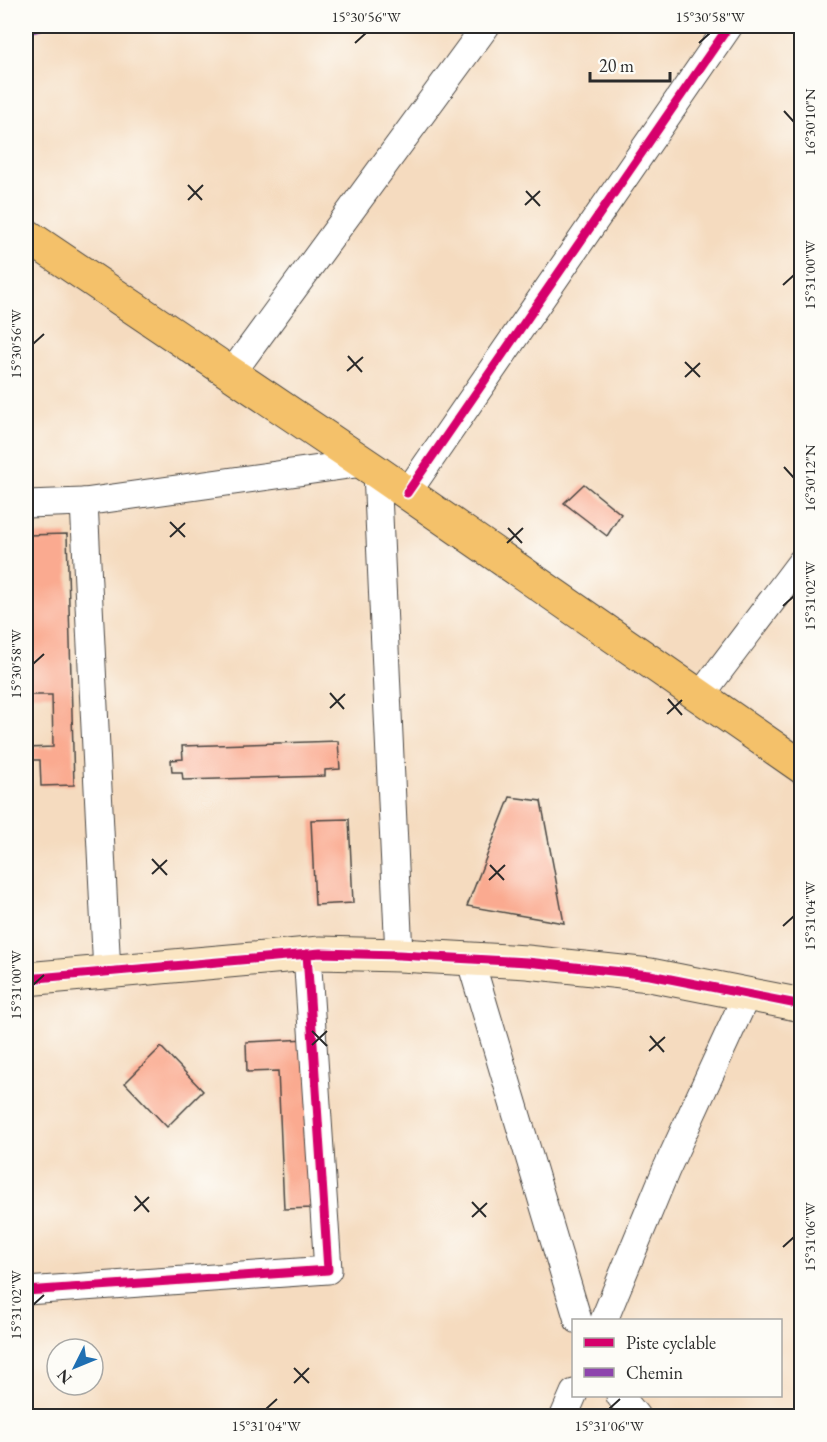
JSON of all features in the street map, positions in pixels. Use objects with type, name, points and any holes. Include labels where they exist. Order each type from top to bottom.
[{"type":"main road","points":[[26,235],[370,467],[801,767]]},
{"type":"street","points":[[231,374],[486,26]]},
{"type":"street","points":[[407,493],[729,26]]},
{"type":"street","points":[[26,504],[84,502],[370,467],[399,955]]},
{"type":"street","points":[[84,502],[107,973]]},
{"type":"street","points":[[700,696],[801,561]]},
{"type":"street","points":[[26,1291],[328,1270],[307,954]]},
{"type":"street","points":[[26,978],[107,973],[307,954],[399,955],[650,975],[801,1005]]},
{"type":"street","points":[[470,959],[578,1319]]},
{"type":"street","points":[[604,1319],[666,1170],[747,993]]},
{"type":"street","points":[[564,1416],[572,1396]]},
{"type":"street","points":[[622,1397],[636,1416]]},
{"type":"building","points":[[584,484],[621,514],[607,536],[564,503]]},
{"type":"building","points":[[67,534],[74,785],[41,786],[40,760],[26,760],[26,748],[53,747],[52,695],[26,695],[26,535]]},
{"type":"building","points":[[338,741],[340,769],[325,770],[325,776],[183,780],[182,772],[172,772],[171,760],[183,759],[182,746]]},
{"type":"building","points":[[510,797],[541,801],[564,923],[467,906]]},
{"type":"building","points":[[349,819],[353,903],[315,905],[311,820]]},
{"type":"building","points":[[307,1039],[313,1208],[284,1209],[278,1071],[247,1072],[246,1042]]},
{"type":"building","points":[[161,1047],[203,1091],[167,1127],[125,1083]]},
{"type":"building","points":[[26,1131],[28,1131],[29,1147],[26,1147]]},
{"type":"marked path","points":[[26,31],[46,26]]},
{"type":"cycle path","points":[[407,493],[729,26]]},
{"type":"cycle path","points":[[26,979],[320,953],[399,955],[527,962],[650,975],[802,1005]]},
{"type":"cycle path","points":[[26,1291],[328,1270],[307,954]]}]
